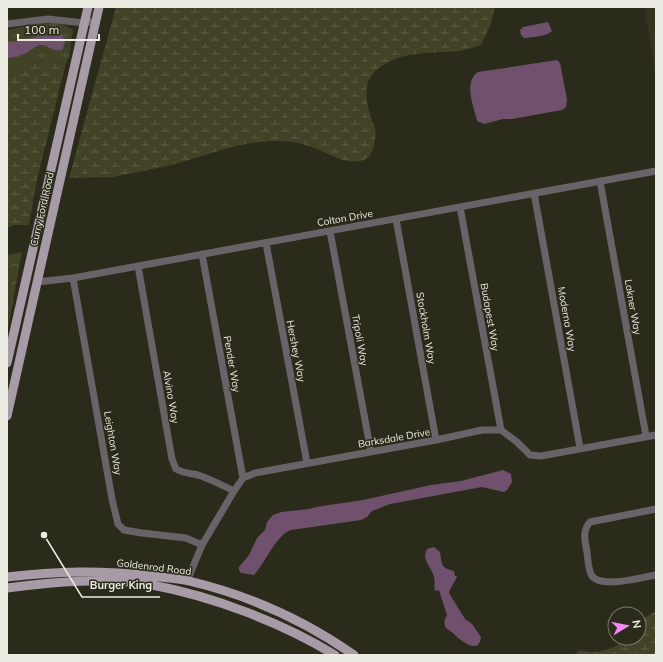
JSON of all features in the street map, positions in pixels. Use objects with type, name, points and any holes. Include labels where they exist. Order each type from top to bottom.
[{"type":"main road","name":"Curry Ford Road","points":[[7,363],[88,7]]},
{"type":"main road","name":"Curry Ford Road","points":[[7,416],[96,21],[97,8]]},
{"type":"main road","points":[[37,282],[33,268],[56,165],[55,152]]},
{"type":"main road","points":[[11,399],[10,386],[30,294],[24,287]]},
{"type":"main road","name":"Goldenrod Road","points":[[7,577],[57,572],[96,571],[187,581],[231,592],[294,619],[331,638],[354,655]]},
{"type":"main road","points":[[151,585],[164,584],[180,586],[187,581]]},
{"type":"main road","name":"Goldenrod Road","points":[[7,588],[64,582],[112,582],[151,585],[197,596],[247,612],[306,639],[335,655]]},
{"type":"main road","points":[[197,596],[201,591],[206,590],[231,592]]},
{"type":"street","points":[[7,24],[48,18],[84,23],[96,21]]},
{"type":"street","name":"Colton Drive","points":[[37,282],[74,278],[656,171]]},
{"type":"street","name":"Lakner Way","points":[[600,181],[646,436]]},
{"type":"street","name":"Moderna Way","points":[[534,193],[580,448]]},
{"type":"street","name":"Budapest Way","points":[[460,207],[501,430]]},
{"type":"street","name":"Stockholm Way","points":[[396,219],[436,440]]},
{"type":"street","name":"Tripoli Way","points":[[330,231],[371,452]]},
{"type":"street","name":"Hershey Way","points":[[266,243],[307,463]]},
{"type":"street","name":"Pender Way","points":[[202,254],[243,478]]},
{"type":"street","name":"Alvina Way","points":[[138,266],[172,459],[176,469],[185,474],[197,475],[219,483],[234,491]]},
{"type":"street","name":"Leighton Way","points":[[74,278],[112,500],[118,524],[124,530],[186,538],[202,545]]},
{"type":"street","name":"Barksdale Drive","points":[[243,478],[255,473],[436,440],[482,430],[501,430]]},
{"type":"street","points":[[501,430],[517,442],[530,455],[541,456],[656,435]]},
{"type":"street","points":[[187,581],[202,545],[243,478]]},
{"type":"street","points":[[656,509],[590,522],[586,528],[584,537],[590,571],[593,577],[601,582],[656,575]]},
{"type":"shaded area","points":[[644,7],[656,7],[656,75]]},
{"type":"shaded area","points":[[548,22],[552,31],[549,33],[524,38],[521,35],[520,30],[523,27]]},
{"type":"shaded area","points":[[62,35],[65,41],[62,50],[55,50],[40,45],[26,53],[7,58],[7,42]]},
{"type":"shaded area","points":[[557,60],[560,63],[567,99],[566,107],[562,110],[512,119],[503,119],[484,124],[477,121],[470,88],[474,76],[478,72]]},
{"type":"shaded area","points":[[503,470],[511,474],[512,482],[504,492],[482,487],[390,504],[372,511],[367,517],[361,520],[291,530],[281,537],[276,543],[254,575],[241,573],[239,570],[239,567],[249,555],[257,538],[265,530],[267,522],[273,515],[281,512],[363,500],[431,485],[461,481]]},
{"type":"shaded area","points":[[434,547],[440,552],[444,567],[454,571],[455,576],[457,576],[449,593],[465,619],[472,624],[481,637],[480,643],[477,645],[473,646],[465,643],[445,626],[447,615],[439,590],[435,591],[433,573],[425,557],[427,549]]},
{"type":"green space","points":[[116,7],[495,7],[490,26],[481,45],[458,51],[422,53],[404,56],[378,68],[367,85],[366,95],[375,129],[375,136],[373,149],[369,157],[366,159],[352,162],[300,143],[267,141],[242,145],[173,164],[108,178],[69,178]]},
{"type":"green space","points":[[46,22],[62,24],[73,30],[69,57],[66,63],[28,61],[7,79],[7,30]]},
{"type":"green space","points":[[28,61],[66,63],[36,184],[29,225],[14,225],[7,228],[7,79]]},
{"type":"green space","points":[[22,252],[7,334],[7,255]]},
{"type":"green space","points":[[656,611],[656,655],[573,655],[580,650],[599,652],[616,646],[647,646],[647,616]]},
{"type":"place","name":"Burger King","points":[[44,535]]}]
